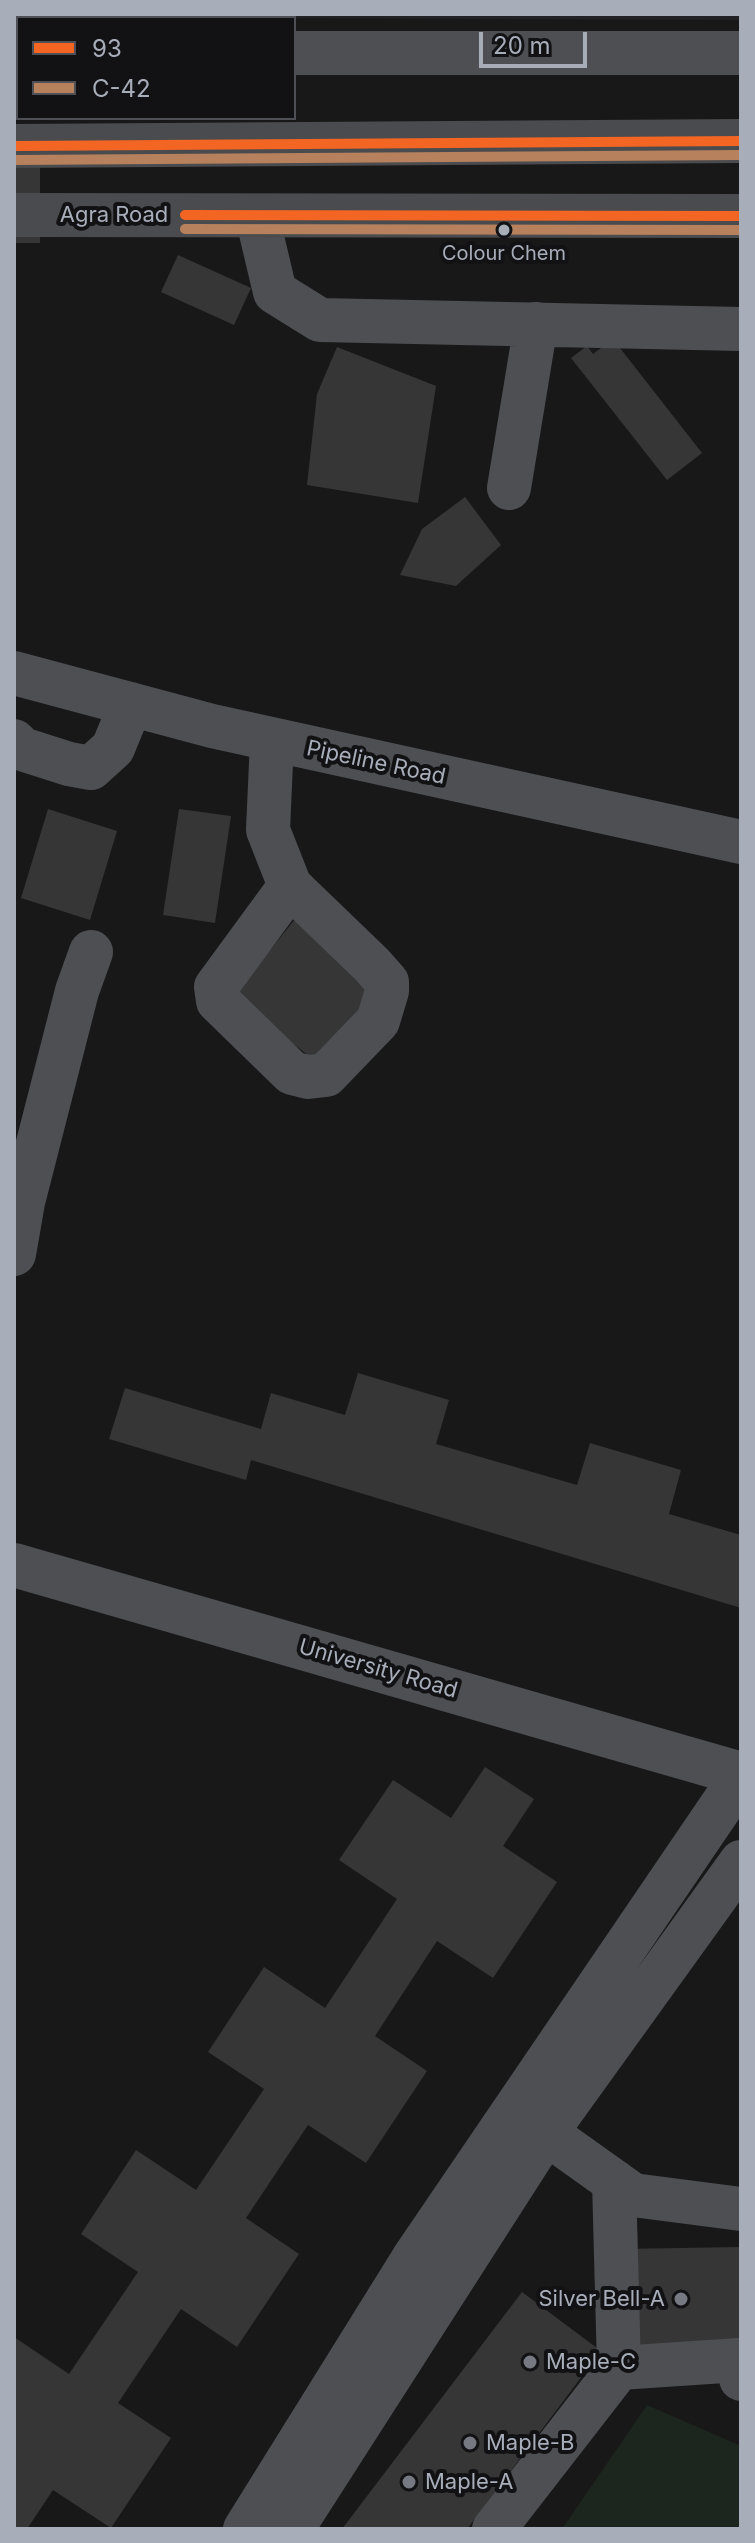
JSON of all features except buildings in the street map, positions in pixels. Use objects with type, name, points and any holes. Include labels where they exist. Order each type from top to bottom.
[{"type":"highway","points":[[14,146],[741,141]]},
{"type":"highway","points":[[143,145],[146,215]]},
{"type":"highway","name":"Agra Road","points":[[14,215],[741,216]]},
{"type":"street","points":[[296,53],[741,53]]},
{"type":"street","points":[[257,216],[275,292],[320,320],[741,329]]},
{"type":"street","points":[[509,488],[536,324]]},
{"type":"street","name":"Pipeline Road","points":[[14,673],[220,728],[741,842]]},
{"type":"street","points":[[14,741],[22,749],[91,768],[113,748],[131,704]]},
{"type":"street","points":[[272,740],[268,830],[290,886]]},
{"type":"street","points":[[14,1254],[23,1202],[77,991],[91,952]]},
{"type":"street","name":"University Road","points":[[14,1565],[741,1776]]},
{"type":"street","points":[[245,2529],[413,2259],[741,1776]]},
{"type":"street","points":[[292,2529],[546,2133],[741,1862]]},
{"type":"street","points":[[546,2133],[633,2195],[741,2209]]},
{"type":"street","points":[[494,2529],[619,2368],[614,2181]]},
{"type":"street","points":[[619,2368],[739,2360],[741,2379]]},
{"type":"shaded area","points":[[14,14],[741,14],[741,20],[296,16],[14,17]]},
{"type":"shaded area","points":[[647,2405],[741,2446],[741,2529],[562,2529]]},
{"type":"transit line","name":"93","points":[[14,146],[741,141]]},
{"type":"transit line","name":"C-42","points":[[14,160],[741,155]]},
{"type":"transit line","name":"93","points":[[185,215],[741,216]]},
{"type":"transit line","name":"C-42","points":[[185,229],[741,230]]},
{"type":"place","name":"Colour Chem","points":[[504,230]]},
{"type":"place","name":"Silver Bell-A","points":[[681,2299]]},
{"type":"place","name":"Maple-C","points":[[530,2362]]},
{"type":"place","name":"Maple-B","points":[[470,2443]]},
{"type":"place","name":"Maple-A","points":[[409,2482]]}]
